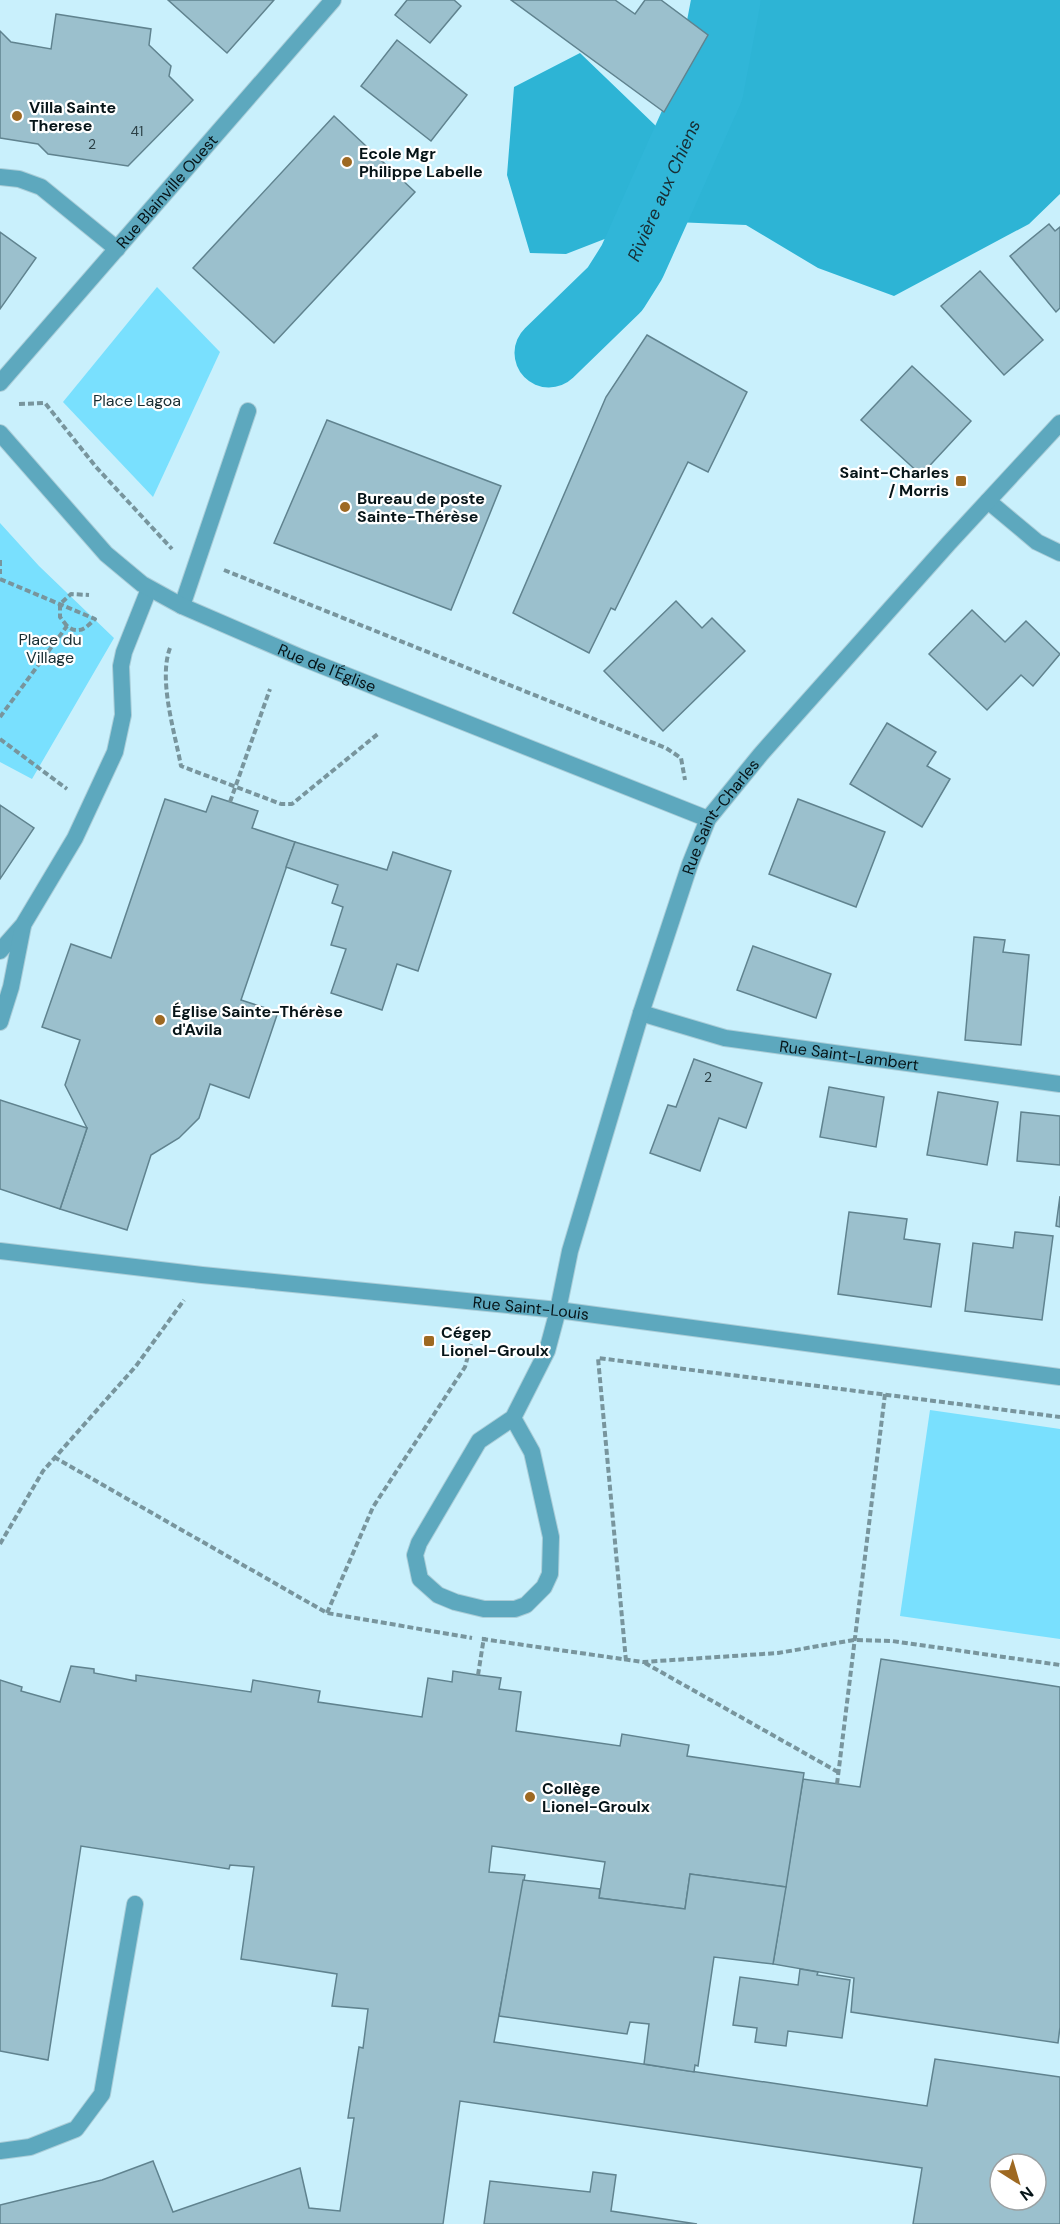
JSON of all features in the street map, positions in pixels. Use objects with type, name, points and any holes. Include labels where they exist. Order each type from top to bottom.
[{"type":"street","name":"Rue Blainville Ouest","points":[[0,383],[333,0]]},
{"type":"street","points":[[0,177],[19,179],[40,187],[117,249]]},
{"type":"street","points":[[182,606],[248,411]]},
{"type":"street","name":"Rue Saint-Charles","points":[[513,1418],[547,1351],[570,1251],[641,1013],[690,864],[708,819],[761,754],[1060,423]]},
{"type":"street","name":"Rue de l'Église","points":[[0,433],[106,554],[149,589],[182,606],[300,657],[708,819]]},
{"type":"street","points":[[988,501],[1036,542],[1060,553]]},
{"type":"street","points":[[0,951],[23,925],[75,838],[116,752],[123,715],[121,666],[124,652],[149,589]]},
{"type":"street","points":[[0,1022],[11,987],[23,925]]},
{"type":"street","name":"Rue Saint-Lambert","points":[[641,1013],[725,1038],[1060,1084]]},
{"type":"street","name":"Rue Saint-Louis","points":[[0,1251],[202,1275],[558,1310],[1060,1377]]},
{"type":"street","points":[[513,1418],[532,1452],[551,1537],[550,1574],[535,1597],[514,1609],[484,1608],[455,1602],[438,1595],[420,1579],[415,1555],[418,1543],[479,1441],[513,1418]]},
{"type":"street","points":[[0,2151],[30,2147],[75,2129],[102,2094],[135,1904]]},
{"type":"path","points":[[11,405],[45,403],[68,434],[170,548]]},
{"type":"path","points":[[0,560],[0,574]]},
{"type":"path","points":[[221,569],[666,748],[677,753],[683,770]]},
{"type":"path","points":[[0,579],[60,604],[95,619],[81,631],[73,631],[60,617],[60,604],[71,594],[89,595]]},
{"type":"path","points":[[0,717],[67,626]]},
{"type":"path","points":[[170,648],[166,666],[167,688],[181,766],[281,804],[292,804],[379,733]]},
{"type":"path","points":[[230,802],[270,689]]},
{"type":"path","points":[[0,740],[74,794]]},
{"type":"path","points":[[0,1544],[43,1471],[136,1366],[202,1275]]},
{"type":"path","points":[[327,1613],[373,1507],[465,1367],[471,1344]]},
{"type":"path","points":[[626,1661],[597,1358],[1060,1417]]},
{"type":"path","points":[[837,1784],[885,1394]]},
{"type":"path","points":[[478,1675],[484,1639]]},
{"type":"path","points":[[644,1662],[838,1772]]},
{"type":"green space","name":"Place Lagoa","points":[[157,287],[220,352],[153,497],[63,402]]},
{"type":"green space","name":"Place du Village","points":[[0,523],[39,566],[114,638],[32,779],[0,762]]},
{"type":"green space","points":[[930,1410],[1060,1429],[1060,1639],[900,1616]]},
{"type":"shaded area","points":[[714,0],[1060,0],[1060,194],[1029,224],[894,296],[818,268],[746,225],[651,221],[566,254],[530,253],[507,175],[514,87],[580,53],[657,127],[738,56]]},
{"type":"building","points":[[168,0],[274,0],[227,53]]},
{"type":"building","points":[[407,0],[454,0],[461,6],[430,43],[395,15]]},
{"type":"building","points":[[511,0],[615,0],[635,14],[645,0],[661,0],[708,35],[664,112]]},
{"type":"building","points":[[56,14],[151,29],[149,45],[171,66],[169,76],[193,100],[128,166],[48,154],[38,144],[0,138],[0,31],[11,42],[51,49]]},
{"type":"building","points":[[397,40],[467,95],[431,141],[361,86]]},
{"type":"building","points":[[334,116],[415,192],[274,343],[193,268]]},
{"type":"building","points":[[1049,224],[1055,231],[1060,227],[1060,308],[1056,312],[1010,256]]},
{"type":"building","points":[[0,232],[36,258],[0,309]]},
{"type":"building","points":[[980,271],[1043,340],[1004,375],[941,306]]},
{"type":"building","points":[[647,335],[747,392],[708,472],[688,462],[615,610],[611,608],[589,653],[513,613],[606,397]]},
{"type":"building","points":[[912,366],[971,421],[921,475],[861,420]]},
{"type":"building","points":[[327,420],[501,486],[451,610],[274,543]]},
{"type":"building","points":[[676,601],[702,628],[712,618],[745,651],[663,731],[604,671]]},
{"type":"building","points":[[972,610],[1005,642],[1026,621],[1060,654],[1033,686],[1021,675],[987,710],[929,654]]},
{"type":"building","points":[[887,723],[936,752],[927,766],[950,779],[922,827],[850,784]]},
{"type":"building","name":"Église Sainte-Thérèse d'Avila","points":[[212,796],[258,811],[252,828],[295,842],[241,1000],[278,1012],[249,1098],[210,1084],[199,1118],[179,1138],[151,1155],[127,1230],[60,1209],[87,1128],[65,1085],[80,1040],[42,1027],[71,944],[111,958],[165,799],[206,812]]},
{"type":"building","points":[[798,799],[885,832],[856,907],[769,874]]},
{"type":"building","points":[[0,805],[34,828],[0,879]]},
{"type":"building","points":[[295,842],[387,870],[393,852],[451,871],[418,971],[397,964],[382,1010],[331,993],[346,949],[331,945],[343,907],[332,903],[338,885],[286,867]]},
{"type":"building","points":[[974,937],[1005,940],[1003,952],[1029,955],[1021,1045],[965,1040]]},
{"type":"building","points":[[753,946],[831,974],[816,1018],[737,990]]},
{"type":"building","points":[[694,1059],[762,1083],[746,1128],[719,1118],[700,1171],[650,1153],[668,1105],[676,1107]]},
{"type":"building","points":[[829,1087],[884,1097],[876,1147],[820,1137]]},
{"type":"building","points":[[938,1092],[998,1102],[987,1165],[927,1155]]},
{"type":"building","points":[[0,1100],[87,1128],[60,1209],[0,1189]]},
{"type":"building","points":[[1021,1112],[1060,1116],[1060,1165],[1017,1161]]},
{"type":"building","points":[[1060,1196],[1060,1227],[1056,1226]]},
{"type":"building","points":[[849,1212],[907,1219],[904,1239],[940,1244],[931,1307],[838,1294]]},
{"type":"building","points":[[1015,1232],[1053,1236],[1042,1320],[965,1311],[973,1243],[1013,1248]]},
{"type":"building","points":[[881,1659],[1060,1687],[1060,2027],[1058,2043],[851,2012],[854,1978],[773,1964],[803,1779],[860,1787]]},
{"type":"building","points":[[71,1666],[94,1669],[94,1673],[136,1681],[136,1675],[251,1692],[253,1680],[320,1691],[318,1702],[422,1717],[428,1678],[452,1682],[453,1671],[501,1678],[499,1689],[521,1692],[516,1731],[620,1746],[622,1734],[689,1745],[687,1756],[804,1773],[786,1887],[690,1874],[685,1909],[599,1898],[605,1862],[492,1846],[489,1872],[525,1875],[494,2042],[927,2106],[935,2059],[1060,2077],[1060,2224],[913,2224],[922,2168],[460,2101],[443,2224],[0,2224],[0,2205],[102,2180],[153,2161],[173,2212],[300,2168],[309,2208],[340,2211],[354,2118],[348,2118],[359,2047],[363,2048],[368,2009],[332,2006],[337,1974],[241,1959],[254,1867],[230,1865],[229,1869],[81,1846],[48,2060],[0,2051],[0,1680],[22,1687],[21,1691],[60,1702]]},
{"type":"building","points":[[690,1874],[786,1887],[773,1964],[714,1957],[698,2066],[695,2065],[694,2072],[644,2064],[649,2024],[630,2022],[627,2034],[499,2016],[523,1880],[600,1889],[599,1898],[685,1909]]},
{"type":"building","points":[[800,1969],[818,1972],[817,1975],[850,1980],[842,2038],[788,2031],[786,2046],[755,2042],[757,2028],[733,2025],[740,1977],[798,1985]]},
{"type":"building","points":[[593,2172],[616,2175],[611,2211],[697,2224],[484,2224],[490,2181],[590,2192]]},
{"type":"waterway","name":"Rivière aux Chiens","points":[[549,353],[615,289],[632,262],[709,90],[726,0]]},
{"type":"place","name":"Villa Sainte Therese","points":[[17,116]]},
{"type":"place","name":"Ecole Mgr Philippe Labelle","points":[[347,162]]},
{"type":"place","name":"Saint-Charles / Morris","points":[[961,481]]},
{"type":"place","name":"Bureau de poste Sainte-Thérèse","points":[[345,507]]},
{"type":"place","name":"Église Sainte-Thérèse d'Avila","points":[[160,1020]]},
{"type":"place","name":"Cégep Lionel-Groulx","points":[[429,1341]]},
{"type":"place","name":"Collège Lionel-Groulx","points":[[530,1797]]}]
